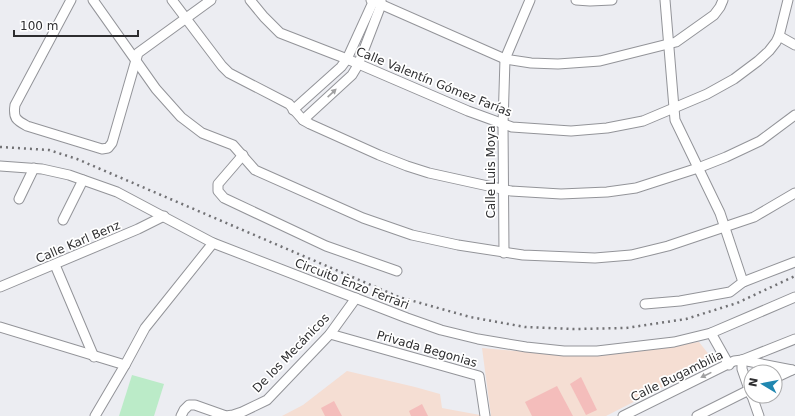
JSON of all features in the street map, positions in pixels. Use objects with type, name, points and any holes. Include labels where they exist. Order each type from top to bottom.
[{"type":"street","points":[[71,0],[14,105],[13,113],[17,121],[28,126],[102,149],[108,148],[112,143],[138,53],[211,0]]},
{"type":"street","points":[[93,0],[156,89],[181,117],[202,133],[233,145],[255,170],[363,218],[412,235],[504,253],[553,257],[631,255],[668,246],[726,227],[765,211],[795,193]]},
{"type":"street","points":[[172,0],[222,66],[229,73],[289,104],[303,120],[310,124],[407,166],[429,173],[503,188],[511,191],[561,194],[607,192],[636,188],[698,168],[726,157],[760,141],[795,114]]},
{"type":"street","name":"Calle Valentín Gómez Farías","points":[[250,0],[280,33],[468,111],[512,127],[571,131],[607,128],[643,121],[707,94],[734,79],[769,52],[780,36],[788,0]]},
{"type":"street","name":"Calle Luis Moya","points":[[504,253],[503,124],[505,59],[530,0]]},
{"type":"street","points":[[576,0],[612,0]]},
{"type":"street","points":[[666,0],[675,120],[726,227],[743,282]]},
{"type":"street","points":[[376,1],[505,59],[531,63],[558,64],[600,61],[676,42],[714,15],[723,0]]},
{"type":"street","points":[[293,110],[347,60],[376,1]]},
{"type":"street","points":[[303,120],[352,75],[358,65],[376,1]]},
{"type":"street","points":[[780,36],[795,45]]},
{"type":"street","points":[[243,155],[218,184],[218,191],[224,198],[326,246],[397,271]]},
{"type":"street","name":"Circuito Enzo Ferrari","points":[[0,166],[34,168],[83,180],[117,192],[213,243],[407,318],[441,330],[478,339],[526,347],[564,351],[597,351],[674,342],[711,333],[795,297]]},
{"type":"street","points":[[18,199],[34,168]]},
{"type":"street","points":[[63,220],[83,180]]},
{"type":"street","name":"Calle Karl Benz","points":[[0,287],[55,265],[164,216]]},
{"type":"street","points":[[95,416],[145,328],[213,243]]},
{"type":"street","points":[[645,304],[713,296],[730,292],[743,282],[795,262]]},
{"type":"street","points":[[55,265],[94,356]]},
{"type":"street","name":"De los Mecánicos","points":[[181,416],[189,405],[226,416],[242,412],[267,400],[330,334],[356,298]]},
{"type":"street","points":[[0,327],[125,365]]},
{"type":"street","points":[[711,333],[729,365]]},
{"type":"street","name":"Privada Begonias","points":[[330,334],[479,376],[485,416]]},
{"type":"street","name":"Calle Bugambilia","points":[[623,416],[729,365],[734,361],[742,360],[795,339]]},
{"type":"street","points":[[743,372],[742,360],[793,369]]},
{"type":"street","points":[[783,374],[793,369]]},
{"type":"street","points":[[697,416],[743,396]]},
{"type":"street","points":[[755,404],[759,416]]},
{"type":"shaded area","points":[[699,342],[714,361],[606,416],[491,416],[482,348],[574,356],[606,354]]},
{"type":"shaded area","points":[[347,371],[440,394],[442,408],[480,416],[282,416],[303,405]]},
{"type":"green space","points":[[132,375],[164,384],[154,416],[119,416]]},
{"type":"building","points":[[581,377],[597,410],[586,415],[570,384]]},
{"type":"building","points":[[557,386],[573,416],[532,416],[525,402]]},
{"type":"building","points":[[334,401],[342,416],[325,416],[321,408]]},
{"type":"building","points":[[422,404],[428,416],[411,416],[409,411]]},
{"type":"railway","points":[[0,147],[49,150],[77,159],[399,297],[470,317],[525,327],[574,329],[626,328],[686,319],[737,303],[795,276]]}]
